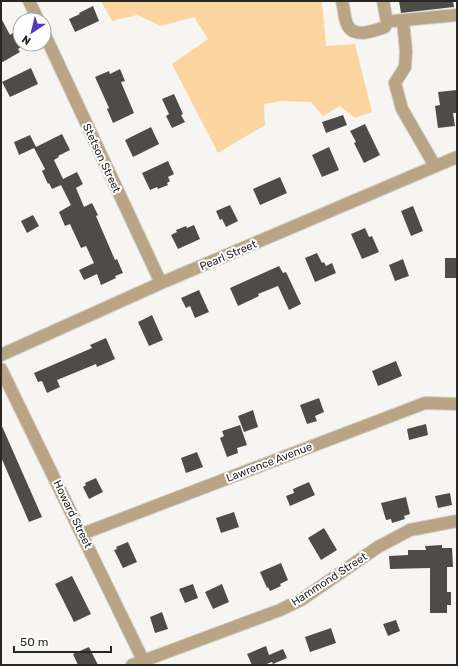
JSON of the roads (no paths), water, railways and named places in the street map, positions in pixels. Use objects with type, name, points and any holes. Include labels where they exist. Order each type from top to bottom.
[{"type":"street","points":[[29,1],[34,12]]},
{"type":"street","points":[[342,1],[347,24],[355,32],[366,33],[385,27],[387,22],[383,1]]},
{"type":"street","points":[[387,22],[457,16]]},
{"type":"street","points":[[403,21],[406,51],[405,67],[395,83],[402,108],[436,166]]},
{"type":"street","name":"Stetson Street","points":[[52,50],[161,283]]},
{"type":"street","name":"Pearl Street","points":[[1,355],[161,283],[457,157]]},
{"type":"street","name":"Howard Street","points":[[1,369],[82,534],[138,663]]},
{"type":"street","name":"Lawrence Avenue","points":[[82,534],[425,403],[457,404]]},
{"type":"street","name":"Hammond Street","points":[[138,663],[280,610],[301,600],[378,547],[410,530],[457,521]]}]
